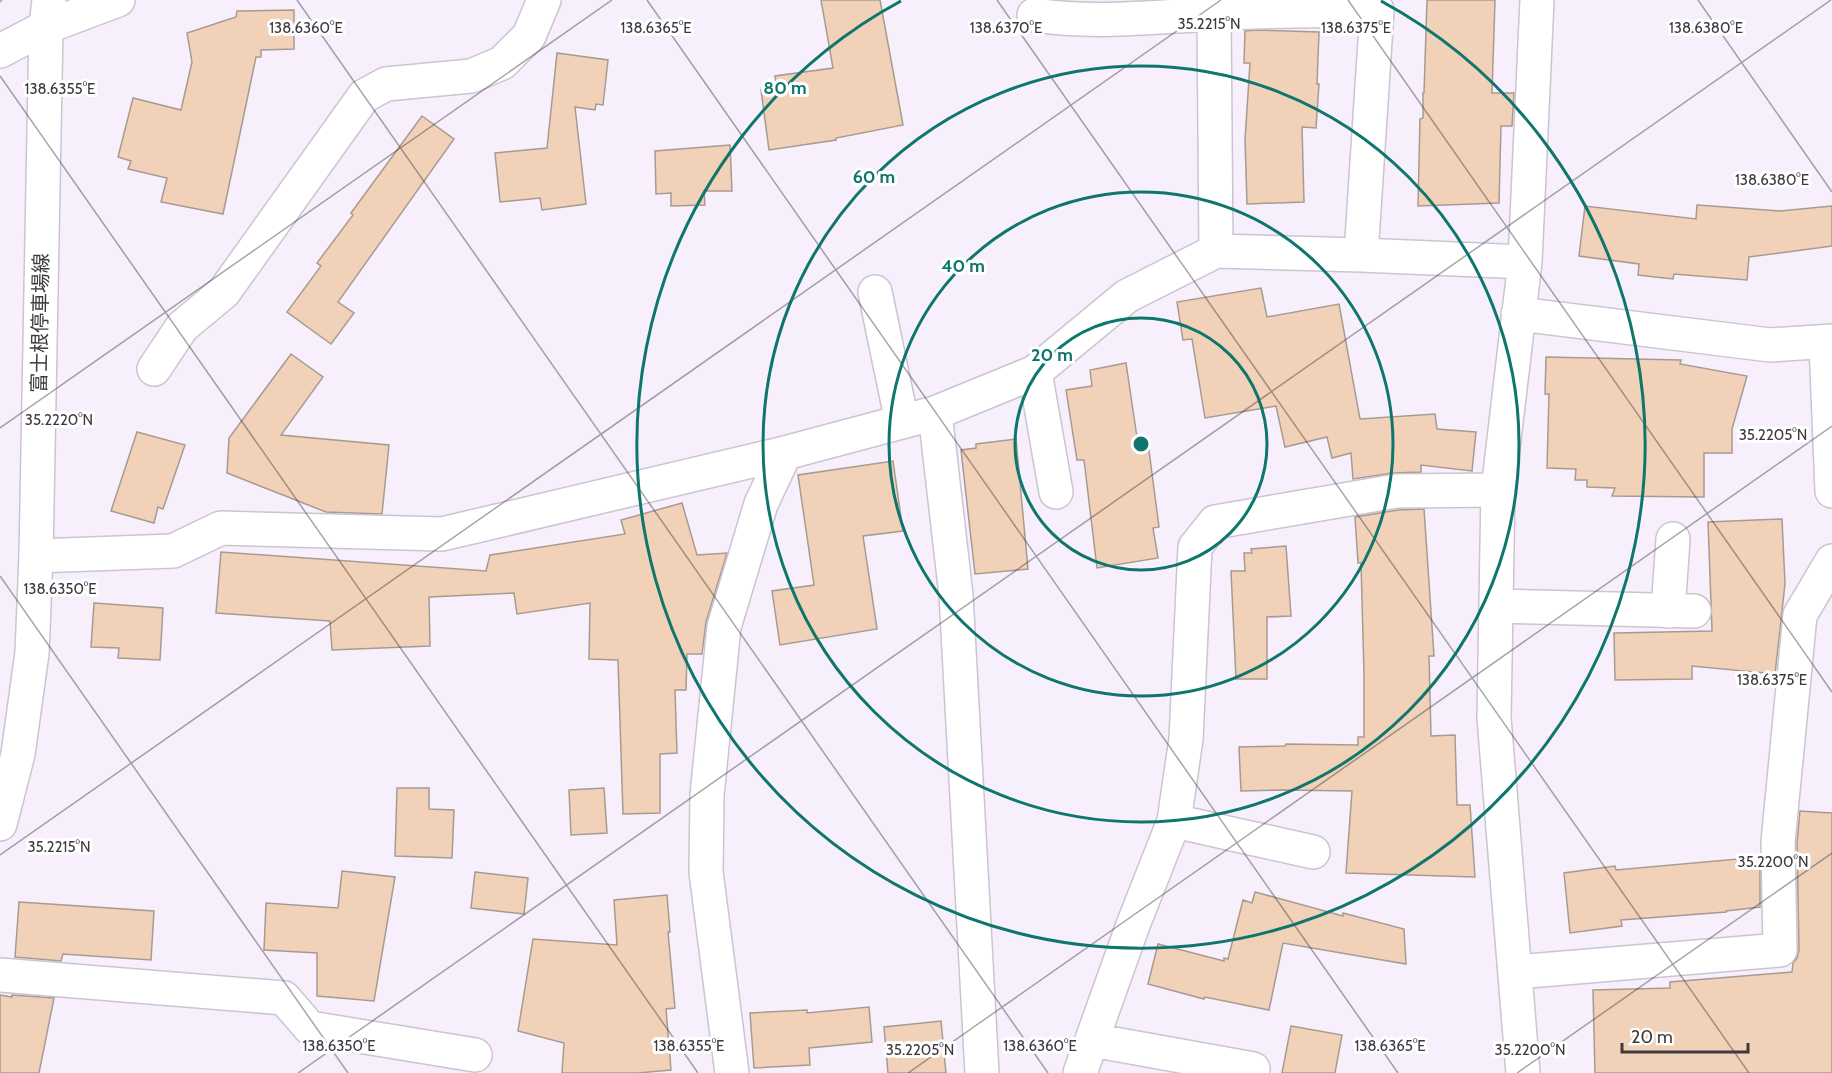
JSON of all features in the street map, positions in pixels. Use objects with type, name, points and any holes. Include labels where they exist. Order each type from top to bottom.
[{"type":"main road","points":[[0,51],[47,13],[118,0]]},
{"type":"main road","points":[[154,369],[182,327],[224,292],[364,96],[386,84],[471,76],[502,63],[529,36],[544,0]]},
{"type":"main road","points":[[1523,1073],[1494,718],[1498,490],[1525,262],[1537,0]]},
{"type":"main road","points":[[1034,15],[1058,19],[1134,20],[1214,14],[1377,10],[1361,255]]},
{"type":"main road","name":"富士根停車場線","points":[[0,824],[18,754],[31,664],[36,556],[47,13]]},
{"type":"main road","points":[[1214,14],[1216,251]]},
{"type":"main road","points":[[36,556],[173,551],[221,528],[442,534],[785,453],[935,413],[1035,372],[1127,296],[1216,251],[1525,262]]},
{"type":"main road","points":[[875,292],[902,422]]},
{"type":"main road","points":[[1518,314],[1770,345],[1829,342],[1832,491]]},
{"type":"main road","points":[[1035,372],[1056,492]]},
{"type":"main road","points":[[935,413],[956,595],[982,1073]]},
{"type":"main road","points":[[732,1073],[705,872],[707,795],[724,627],[761,504],[785,453]]},
{"type":"main road","points":[[1080,1073],[1133,925],[1174,821],[1186,739],[1195,547],[1215,522],[1396,491],[1498,490]]},
{"type":"main road","points":[[1496,606],[1681,611],[1673,539]]},
{"type":"main road","points":[[1516,972],[1780,950],[1778,842],[1800,615],[1832,561]]},
{"type":"main road","points":[[1174,821],[1313,852]]},
{"type":"main road","points":[[0,975],[284,998],[310,1028],[475,1055]]},
{"type":"main road","points":[[1092,1040],[1253,1069]]},
{"type":"building","points":[[821,0],[880,0],[903,125],[836,138],[836,140],[769,150],[761,90],[777,88],[775,76],[833,68]]},
{"type":"building","points":[[1427,0],[1495,0],[1492,93],[1514,93],[1512,126],[1501,126],[1499,203],[1418,206]]},
{"type":"building","points":[[294,10],[294,49],[261,50],[261,57],[256,57],[223,214],[161,202],[167,178],[128,169],[131,161],[118,157],[133,98],[181,110],[192,62],[187,33],[236,17],[237,11]]},
{"type":"building","points":[[1245,31],[1319,32],[1316,128],[1302,127],[1304,202],[1247,204],[1245,140],[1250,63],[1244,63]]},
{"type":"building","points":[[557,53],[608,60],[603,105],[596,104],[595,110],[575,107],[586,204],[542,210],[540,198],[500,202],[495,153],[547,148]]},
{"type":"building","points":[[422,116],[454,139],[338,302],[354,313],[331,344],[287,312],[321,266],[317,263],[353,215],[351,213]]},
{"type":"building","points":[[730,145],[732,191],[704,191],[705,205],[671,206],[671,193],[656,194],[655,151]]},
{"type":"building","points":[[1697,205],[1780,211],[1832,206],[1832,246],[1749,257],[1747,280],[1674,274],[1673,279],[1638,275],[1639,264],[1579,256],[1585,206],[1696,219]]},
{"type":"building","points":[[1261,288],[1267,317],[1339,304],[1360,419],[1435,414],[1437,429],[1476,432],[1472,471],[1421,465],[1421,472],[1393,473],[1353,479],[1351,453],[1332,458],[1327,437],[1285,447],[1276,406],[1205,418],[1192,339],[1183,340],[1177,302]]},
{"type":"building","points":[[291,354],[323,377],[281,435],[389,445],[382,514],[326,512],[227,473],[229,438]]},
{"type":"building","points":[[1546,357],[1681,360],[1680,364],[1747,376],[1732,429],[1732,453],[1704,453],[1704,497],[1612,496],[1615,488],[1587,487],[1587,480],[1575,480],[1576,469],[1547,468],[1549,394],[1545,394]]},
{"type":"building","points":[[1126,363],[1138,444],[1148,443],[1159,527],[1153,528],[1158,558],[1097,568],[1084,460],[1077,460],[1066,390],[1092,386],[1090,370]]},
{"type":"building","points":[[137,432],[185,445],[163,509],[158,507],[154,523],[111,511]]},
{"type":"building","points":[[1016,439],[1028,569],[975,574],[961,450],[976,448],[976,444]]},
{"type":"building","points":[[893,461],[903,531],[863,536],[877,629],[780,645],[772,591],[814,585],[798,475]]},
{"type":"building","points":[[682,503],[697,555],[727,553],[706,622],[702,654],[687,654],[686,690],[675,690],[677,753],[660,754],[660,813],[623,814],[618,660],[589,659],[590,603],[517,614],[514,593],[429,597],[430,646],[332,650],[330,621],[216,613],[221,552],[486,571],[490,555],[625,534],[621,520]]},
{"type":"building","points":[[1424,509],[1434,656],[1429,656],[1431,736],[1455,735],[1457,805],[1470,805],[1475,877],[1346,873],[1352,791],[1241,791],[1239,747],[1285,746],[1286,744],[1358,745],[1358,737],[1364,737],[1364,674],[1361,563],[1358,563],[1355,517],[1398,510]]},
{"type":"building","points":[[1782,519],[1785,584],[1775,674],[1692,666],[1692,679],[1615,680],[1614,633],[1712,631],[1708,522]]},
{"type":"building","points":[[1286,546],[1291,616],[1267,617],[1267,679],[1236,679],[1231,571],[1245,571],[1244,553],[1252,553],[1251,549]]},
{"type":"building","points":[[94,603],[163,608],[160,660],[118,658],[119,648],[91,647]]},
{"type":"building","points":[[397,788],[429,788],[429,809],[454,810],[452,858],[395,856]]},
{"type":"building","points":[[604,788],[607,833],[571,835],[569,790]]},
{"type":"building","points":[[1800,811],[1832,813],[1832,1073],[1595,1073],[1593,990],[1670,988],[1670,982],[1792,972],[1799,950],[1797,843]]},
{"type":"building","points":[[1760,857],[1760,907],[1726,912],[1621,920],[1622,926],[1570,933],[1564,873],[1615,866],[1616,870]]},
{"type":"building","points":[[342,871],[395,877],[374,1001],[317,996],[317,953],[264,950],[266,903],[338,908]]},
{"type":"building","points":[[475,872],[528,878],[524,914],[471,908]]},
{"type":"building","points":[[1255,892],[1343,916],[1343,913],[1404,929],[1406,964],[1283,943],[1269,1010],[1205,997],[1204,999],[1148,984],[1158,944],[1224,961],[1224,958],[1228,959],[1243,900],[1252,903]]},
{"type":"building","points":[[667,895],[675,1008],[666,1009],[671,1070],[638,1073],[562,1073],[564,1043],[518,1031],[533,939],[617,945],[614,900]]},
{"type":"building","points":[[19,902],[154,911],[151,960],[63,954],[61,961],[15,957]]},
{"type":"building","points":[[0,995],[54,998],[39,1073],[0,1073]]},
{"type":"building","points":[[869,1007],[872,1042],[809,1048],[810,1065],[754,1068],[750,1013],[807,1010],[807,1013]]},
{"type":"building","points":[[941,1021],[946,1073],[888,1073],[884,1027]]},
{"type":"building","points":[[1291,1026],[1342,1035],[1335,1073],[1282,1073]]}]
